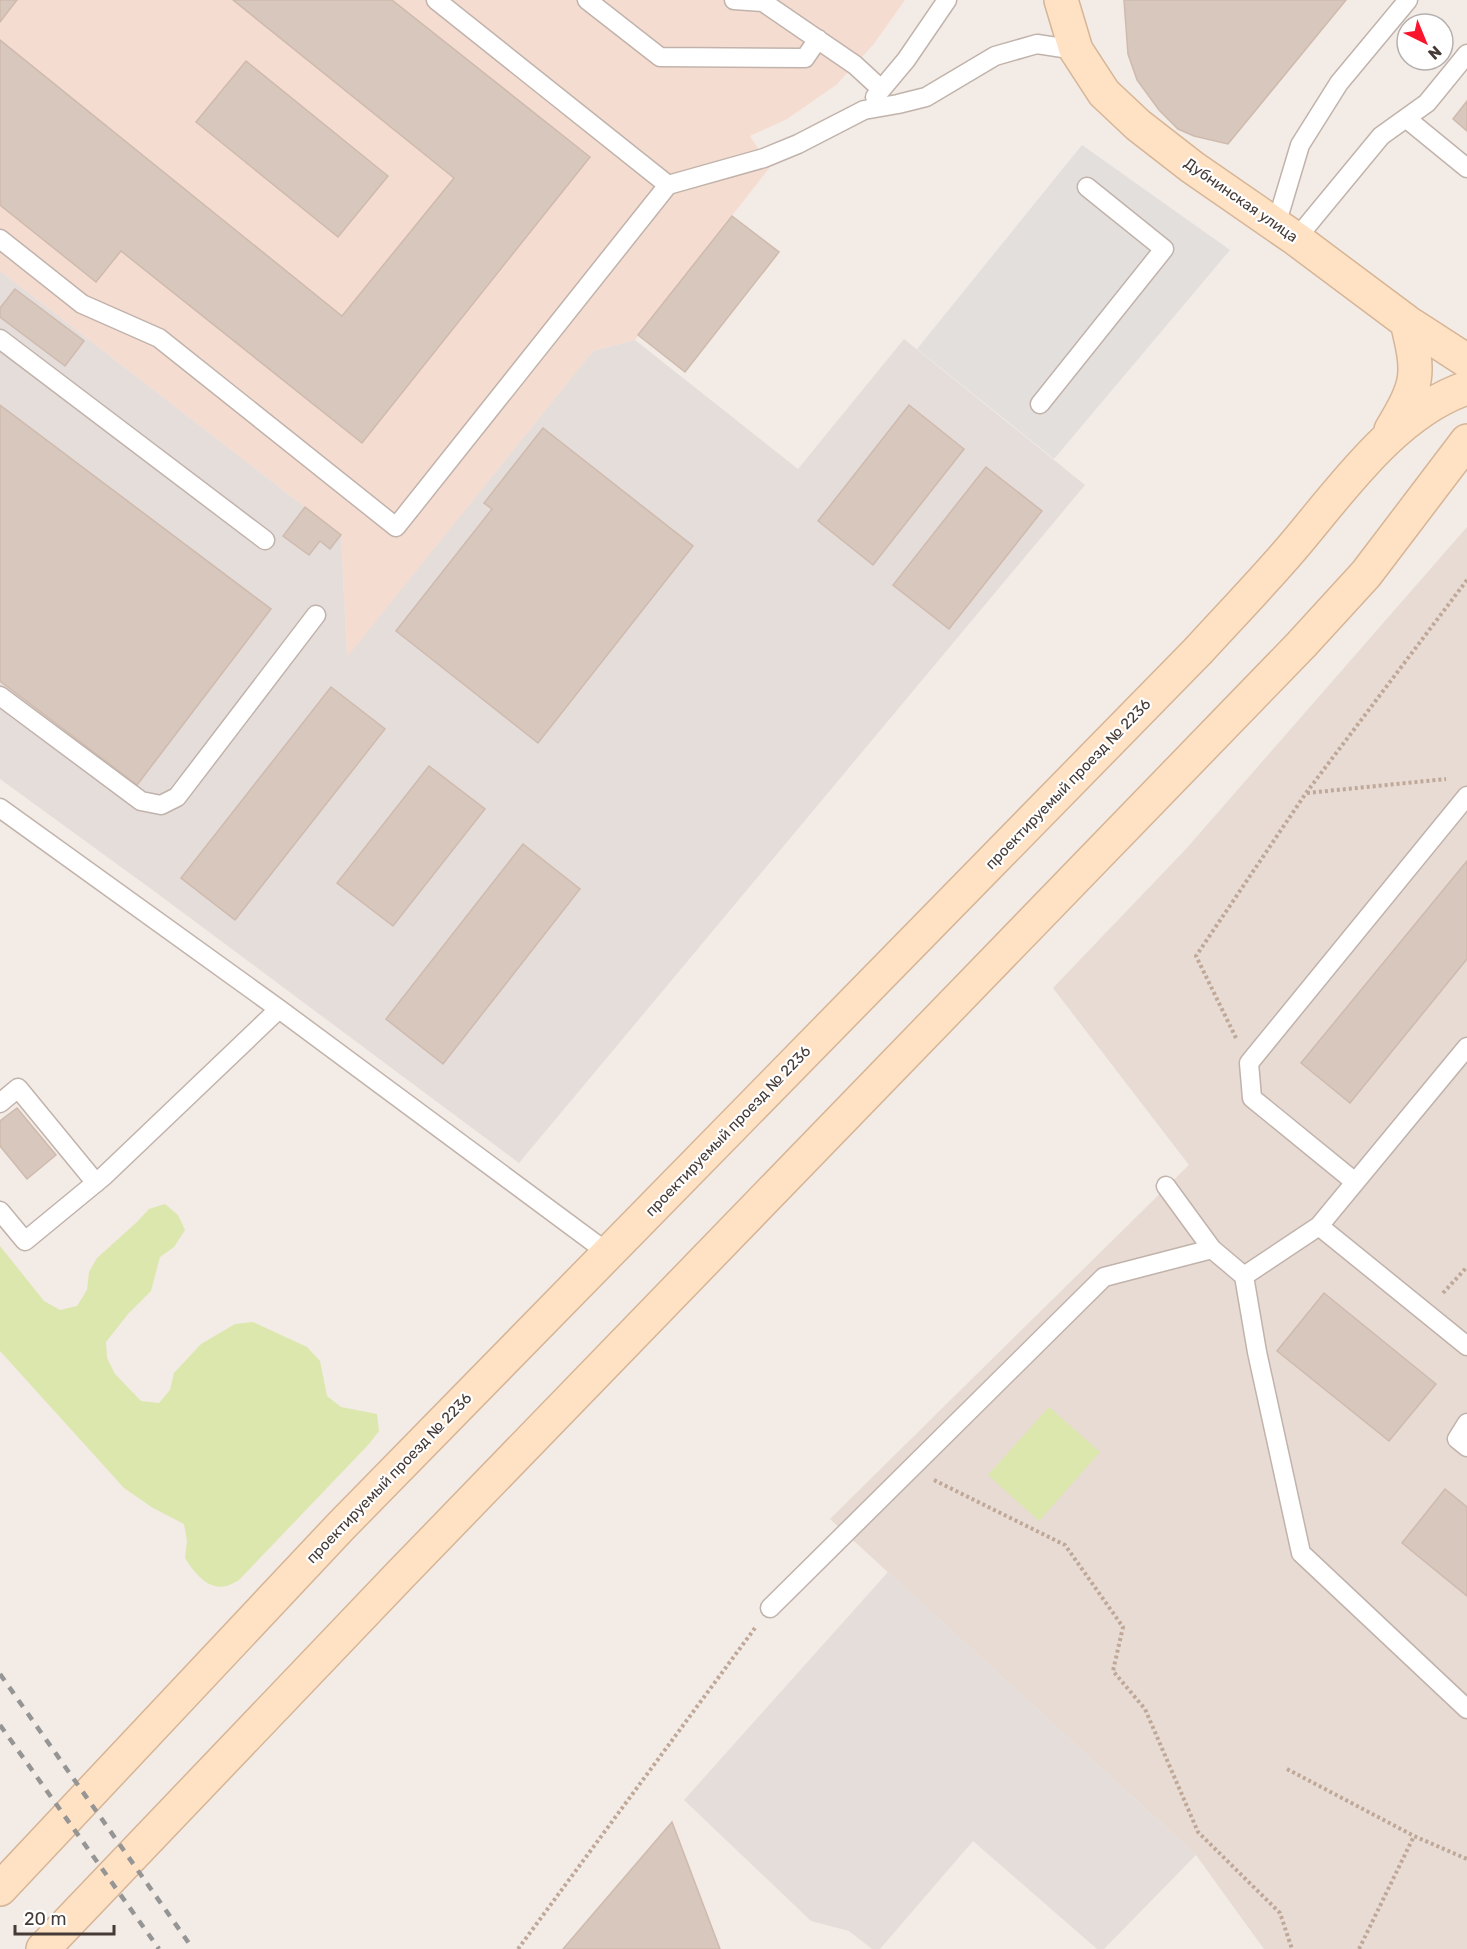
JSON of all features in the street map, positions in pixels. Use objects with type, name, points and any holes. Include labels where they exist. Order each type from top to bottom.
[{"type":"main road","name":"Дубнинская улица","points":[[1061,0],[1076,50],[1104,93],[1138,125],[1192,167],[1286,232],[1407,322],[1467,361]]},
{"type":"main road","points":[[1386,439],[1415,382],[1416,357],[1407,322]]},
{"type":"main road","name":"проектируемый проезд № 2236","points":[[0,1889],[342,1525],[1198,651],[1287,554],[1386,439],[1433,402],[1467,388]]},
{"type":"main road","points":[[43,1949],[401,1574],[1301,645],[1366,574],[1467,441]]},
{"type":"main road","points":[[1420,505],[1467,474]]},
{"type":"lane","points":[[436,0],[668,185]]},
{"type":"lane","points":[[587,0],[660,57],[805,58],[818,39]]},
{"type":"lane","points":[[734,0],[763,2],[787,7],[818,39],[855,65],[881,89]]},
{"type":"lane","points":[[864,110],[906,60],[947,0]]},
{"type":"lane","points":[[1286,232],[1300,145],[1339,83],[1408,0]]},
{"type":"lane","points":[[0,239],[82,304],[159,338],[396,527],[668,185],[764,158],[798,144],[864,110],[898,105],[926,97],[995,56],[1037,44],[1076,50]]},
{"type":"lane","points":[[1286,232],[1382,136],[1427,103],[1467,54]]},
{"type":"lane","points":[[1407,119],[1467,168]]},
{"type":"lane","points":[[1040,404],[1164,249],[1087,187]]},
{"type":"lane","points":[[0,339],[265,540]]},
{"type":"lane","points":[[0,696],[141,801],[161,805],[177,797],[316,615]]},
{"type":"lane","points":[[1355,1182],[1252,1098],[1249,1063],[1467,796]]},
{"type":"lane","points":[[0,808],[279,1009],[608,1253]]},
{"type":"lane","points":[[0,1211],[25,1241],[96,1183],[279,1009]]},
{"type":"lane","points":[[1244,1276],[1319,1226],[1467,1047]]},
{"type":"lane","points":[[0,1103],[18,1088],[96,1183]]},
{"type":"lane","points":[[1166,1186],[1212,1249],[1244,1276],[1257,1352],[1301,1553],[1467,1709]]},
{"type":"lane","points":[[1319,1226],[1467,1346]]},
{"type":"lane","points":[[770,1608],[1104,1277],[1212,1249]]},
{"type":"lane","points":[[1467,1423],[1457,1438],[1467,1447]]},
{"type":"path","points":[[1249,1063],[1196,956],[1306,793],[1467,579]]},
{"type":"path","points":[[1306,793],[1455,778]]},
{"type":"path","points":[[1427,1312],[1467,1267]]},
{"type":"path","points":[[912,1469],[1065,1545],[1123,1627],[1113,1671],[1145,1709],[1198,1832],[1280,1913],[1292,1949]]},
{"type":"path","points":[[518,1949],[770,1608]]},
{"type":"path","points":[[1287,1769],[1414,1836],[1467,1859]]},
{"type":"path","points":[[1360,1949],[1414,1836]]},
{"type":"shaded area","points":[[0,0],[905,0],[873,45],[836,85],[787,119],[750,136],[770,167],[635,340],[593,351],[347,658],[341,535],[0,271]]},
{"type":"shaded area","points":[[1082,145],[1230,250],[1054,459],[917,349]]},
{"type":"shaded area","points":[[0,271],[341,535],[347,657],[593,351],[635,340],[798,469],[904,339],[1085,485],[519,1163],[0,779]]},
{"type":"shaded area","points":[[1467,527],[1467,1949],[1264,1949],[1196,1855],[830,1519],[1189,1165],[1053,988],[1186,849]]},
{"type":"shaded area","points":[[888,1572],[1196,1855],[1104,1949],[1097,1949],[973,1841],[880,1949],[872,1949],[849,1931],[811,1921],[684,1800]]},
{"type":"green space","points":[[165,1204],[178,1215],[185,1230],[174,1247],[160,1257],[151,1291],[128,1314],[106,1342],[107,1358],[115,1374],[141,1401],[159,1403],[170,1390],[174,1373],[201,1344],[235,1324],[253,1322],[307,1347],[320,1361],[327,1396],[341,1407],[377,1414],[379,1431],[369,1444],[239,1580],[226,1586],[219,1587],[207,1583],[188,1563],[185,1558],[187,1541],[184,1524],[153,1508],[124,1488],[0,1351],[0,1246],[44,1301],[60,1310],[77,1306],[87,1290],[89,1272],[97,1258],[149,1209]]},
{"type":"green space","points":[[1049,1407],[1100,1452],[1039,1521],[988,1475]]},
{"type":"building","points":[[0,0],[17,0],[0,22]]},
{"type":"building","points":[[233,0],[392,0],[590,157],[362,443],[121,251],[96,282],[0,205],[0,40],[342,316],[454,178]]},
{"type":"building","points":[[1124,0],[1346,0],[1228,144],[1194,136],[1178,129],[1159,110],[1137,80],[1128,54]]},
{"type":"building","points":[[246,61],[388,176],[338,237],[196,122]]},
{"type":"building","points":[[1467,101],[1467,131],[1453,119]]},
{"type":"building","points":[[732,216],[779,252],[685,372],[638,335]]},
{"type":"building","points":[[15,289],[84,341],[65,366],[0,317],[0,308]]},
{"type":"building","points":[[0,405],[271,609],[137,785],[0,681]]},
{"type":"building","points":[[909,405],[964,449],[873,565],[818,521]]},
{"type":"building","points":[[543,428],[693,546],[538,743],[396,631],[492,509],[484,503]]},
{"type":"building","points":[[986,467],[1042,511],[949,629],[893,585]]},
{"type":"building","points":[[305,507],[341,535],[330,549],[320,541],[309,555],[283,536]]},
{"type":"building","points":[[331,687],[385,729],[235,920],[181,878]]},
{"type":"building","points":[[429,766],[485,809],[393,926],[337,883]]},
{"type":"building","points":[[523,844],[580,889],[443,1064],[386,1019]]},
{"type":"building","points":[[1467,861],[1467,959],[1350,1103],[1301,1063]]},
{"type":"building","points":[[17,1108],[56,1155],[27,1179],[0,1146],[0,1121]]},
{"type":"building","points":[[1324,1293],[1436,1384],[1389,1441],[1277,1351]]},
{"type":"building","points":[[1445,1489],[1467,1507],[1467,1596],[1402,1543]]},
{"type":"building","points":[[672,1822],[720,1949],[563,1949]]},
{"type":"railway","points":[[0,1674],[193,1949]]},
{"type":"railway","points":[[0,1725],[159,1949]]}]
